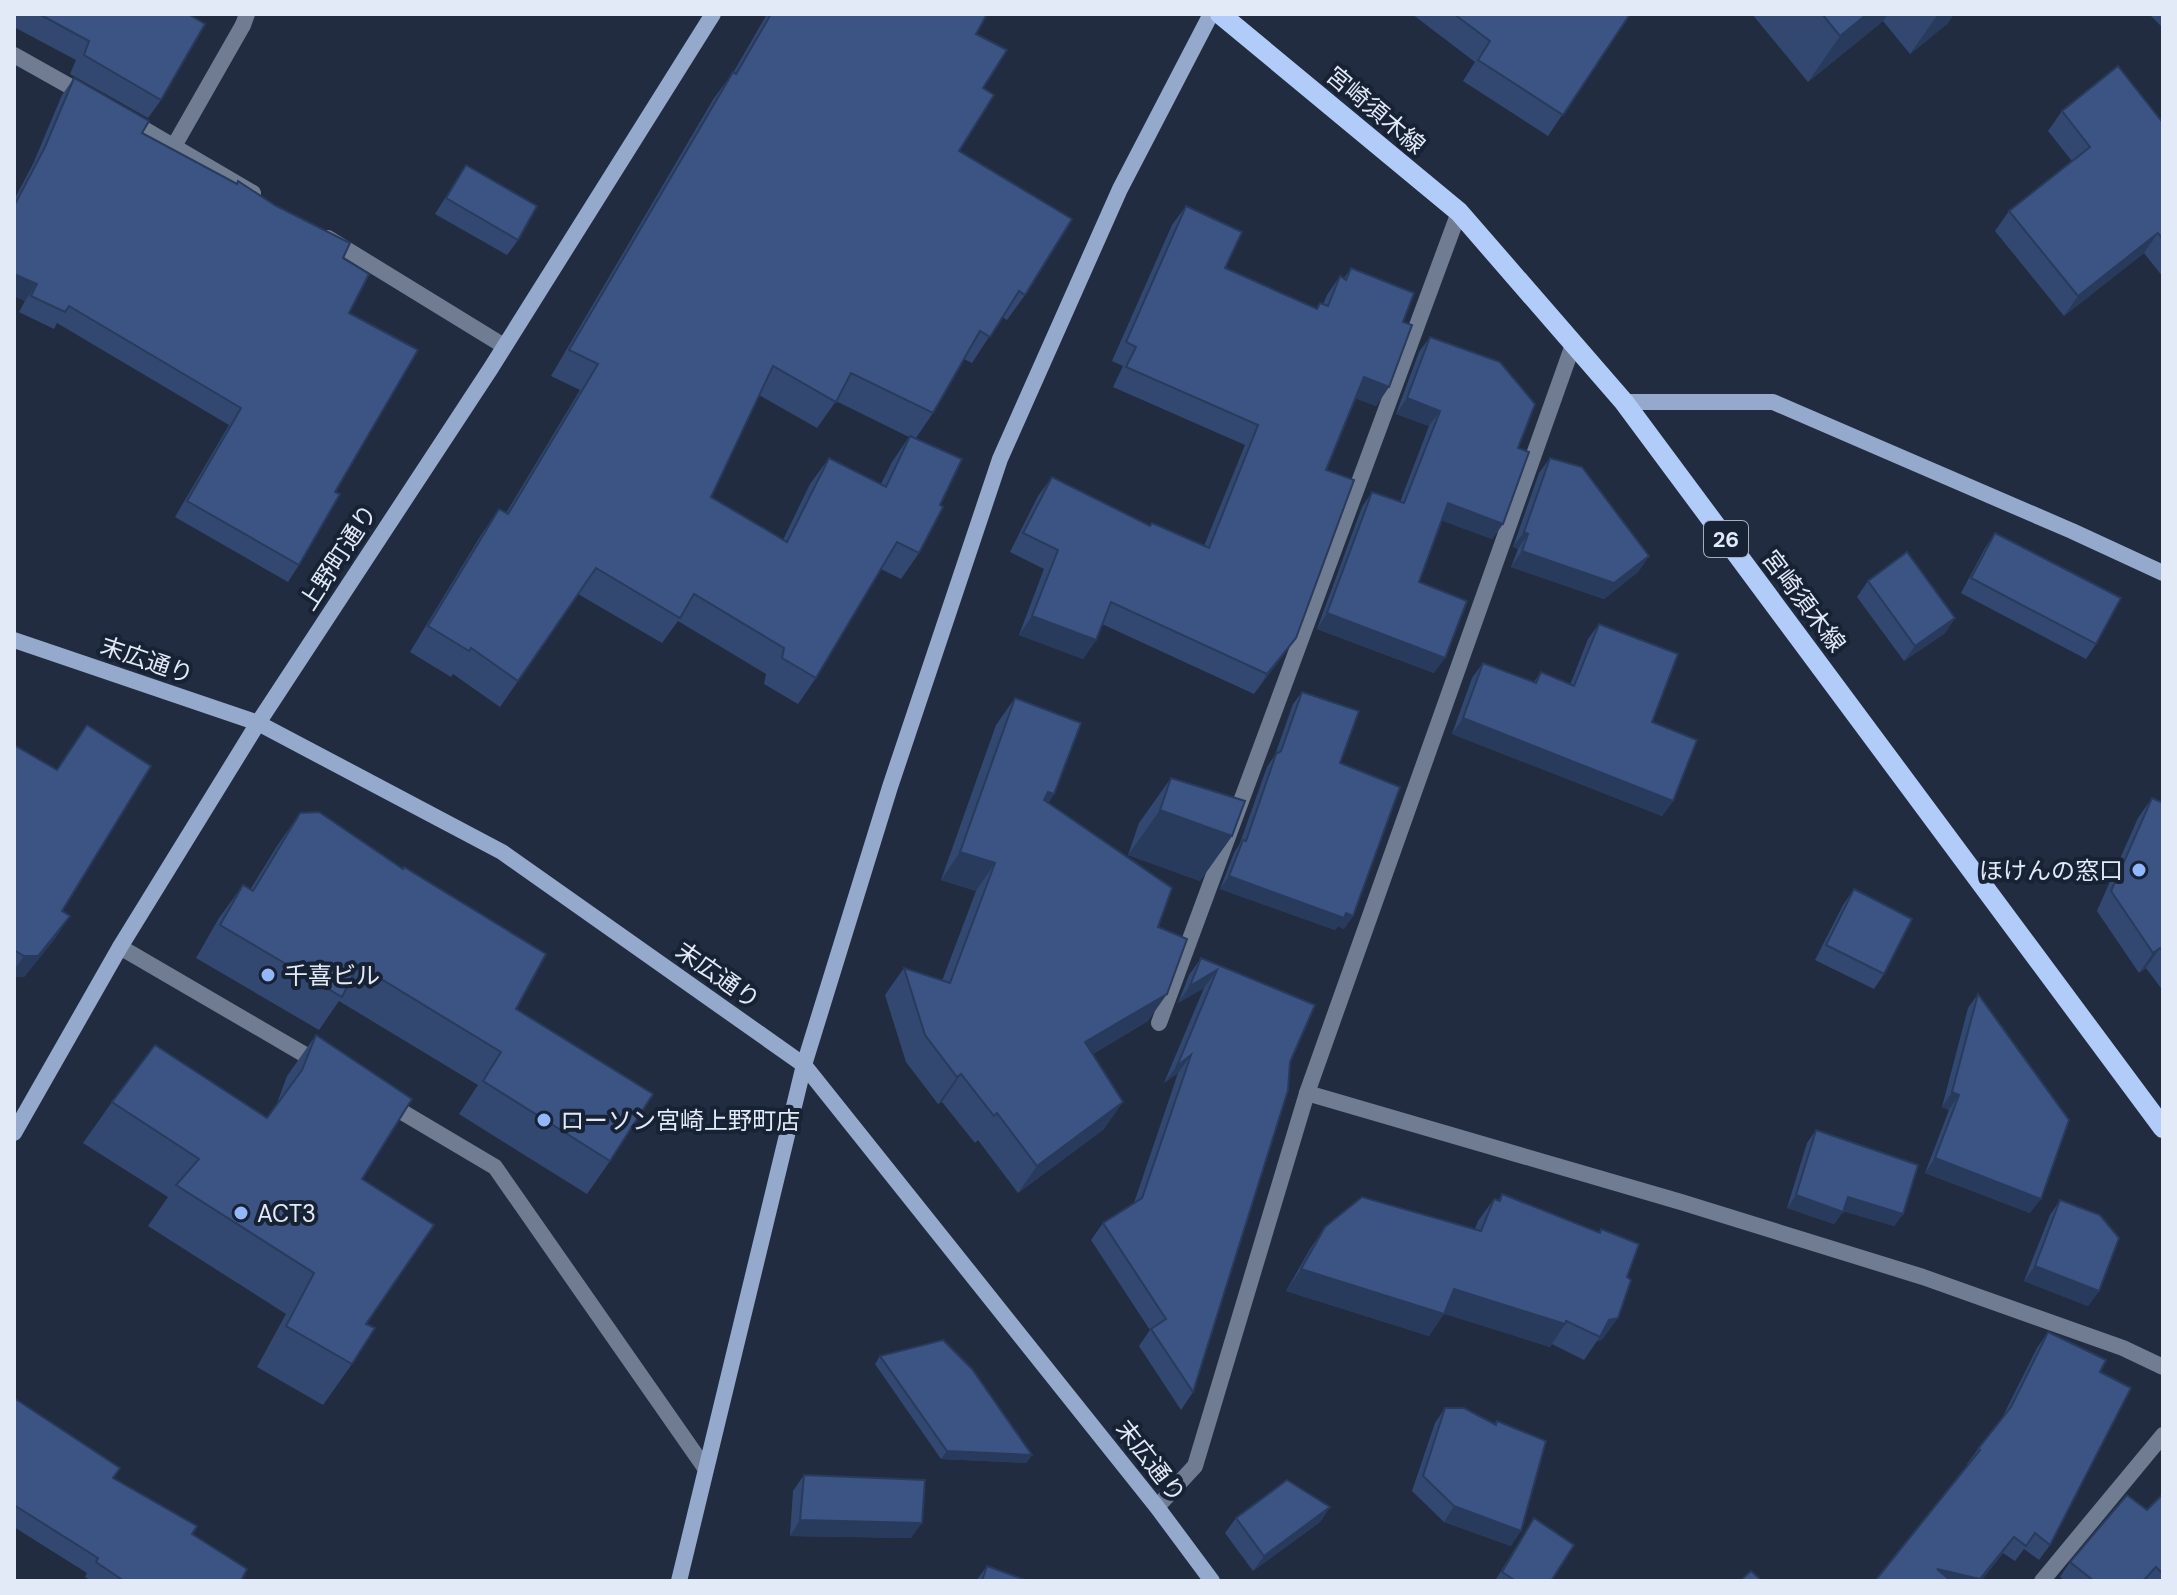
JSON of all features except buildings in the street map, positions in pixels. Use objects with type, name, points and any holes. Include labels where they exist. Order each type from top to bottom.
[{"type":"main road","name":"宮崎須木線","points":[[1220,14],[1459,212],[1574,342],[1624,402],[2163,1128]]},
{"type":"street","name":"上野町通り","points":[[14,1133],[120,947],[258,723],[504,346],[713,14]]},
{"type":"street","points":[[679,1581],[804,1065],[890,787],[1000,459],[1120,189],[1211,14]]},
{"type":"street","points":[[174,146],[245,20]]},
{"type":"street","points":[[14,55],[265,201]]},
{"type":"street","points":[[1159,1023],[1459,212]]},
{"type":"street","points":[[317,232],[504,346]]},
{"type":"street","points":[[1157,1507],[1195,1466],[1307,1093],[1574,342]]},
{"type":"street","points":[[1624,402],[1773,402],[2163,573]]},
{"type":"street","name":"末広通り","points":[[14,640],[258,723],[502,852],[804,1065],[1157,1507],[1212,1581]]},
{"type":"street","points":[[120,947],[334,1072]]},
{"type":"street","points":[[1307,1093],[1681,1202],[1923,1277],[2123,1348],[2163,1367]]},
{"type":"street","points":[[374,1096],[495,1167],[705,1468]]},
{"type":"street","points":[[2042,1581],[2163,1435]]},
{"type":"place","name":"ほけんの窓口","points":[[2139,870]]},
{"type":"place","name":"千喜ビル","points":[[268,975]]},
{"type":"place","name":"ローソン宮崎上野町店","points":[[544,1120]]},
{"type":"place","name":"ACT3","points":[[241,1213]]}]
